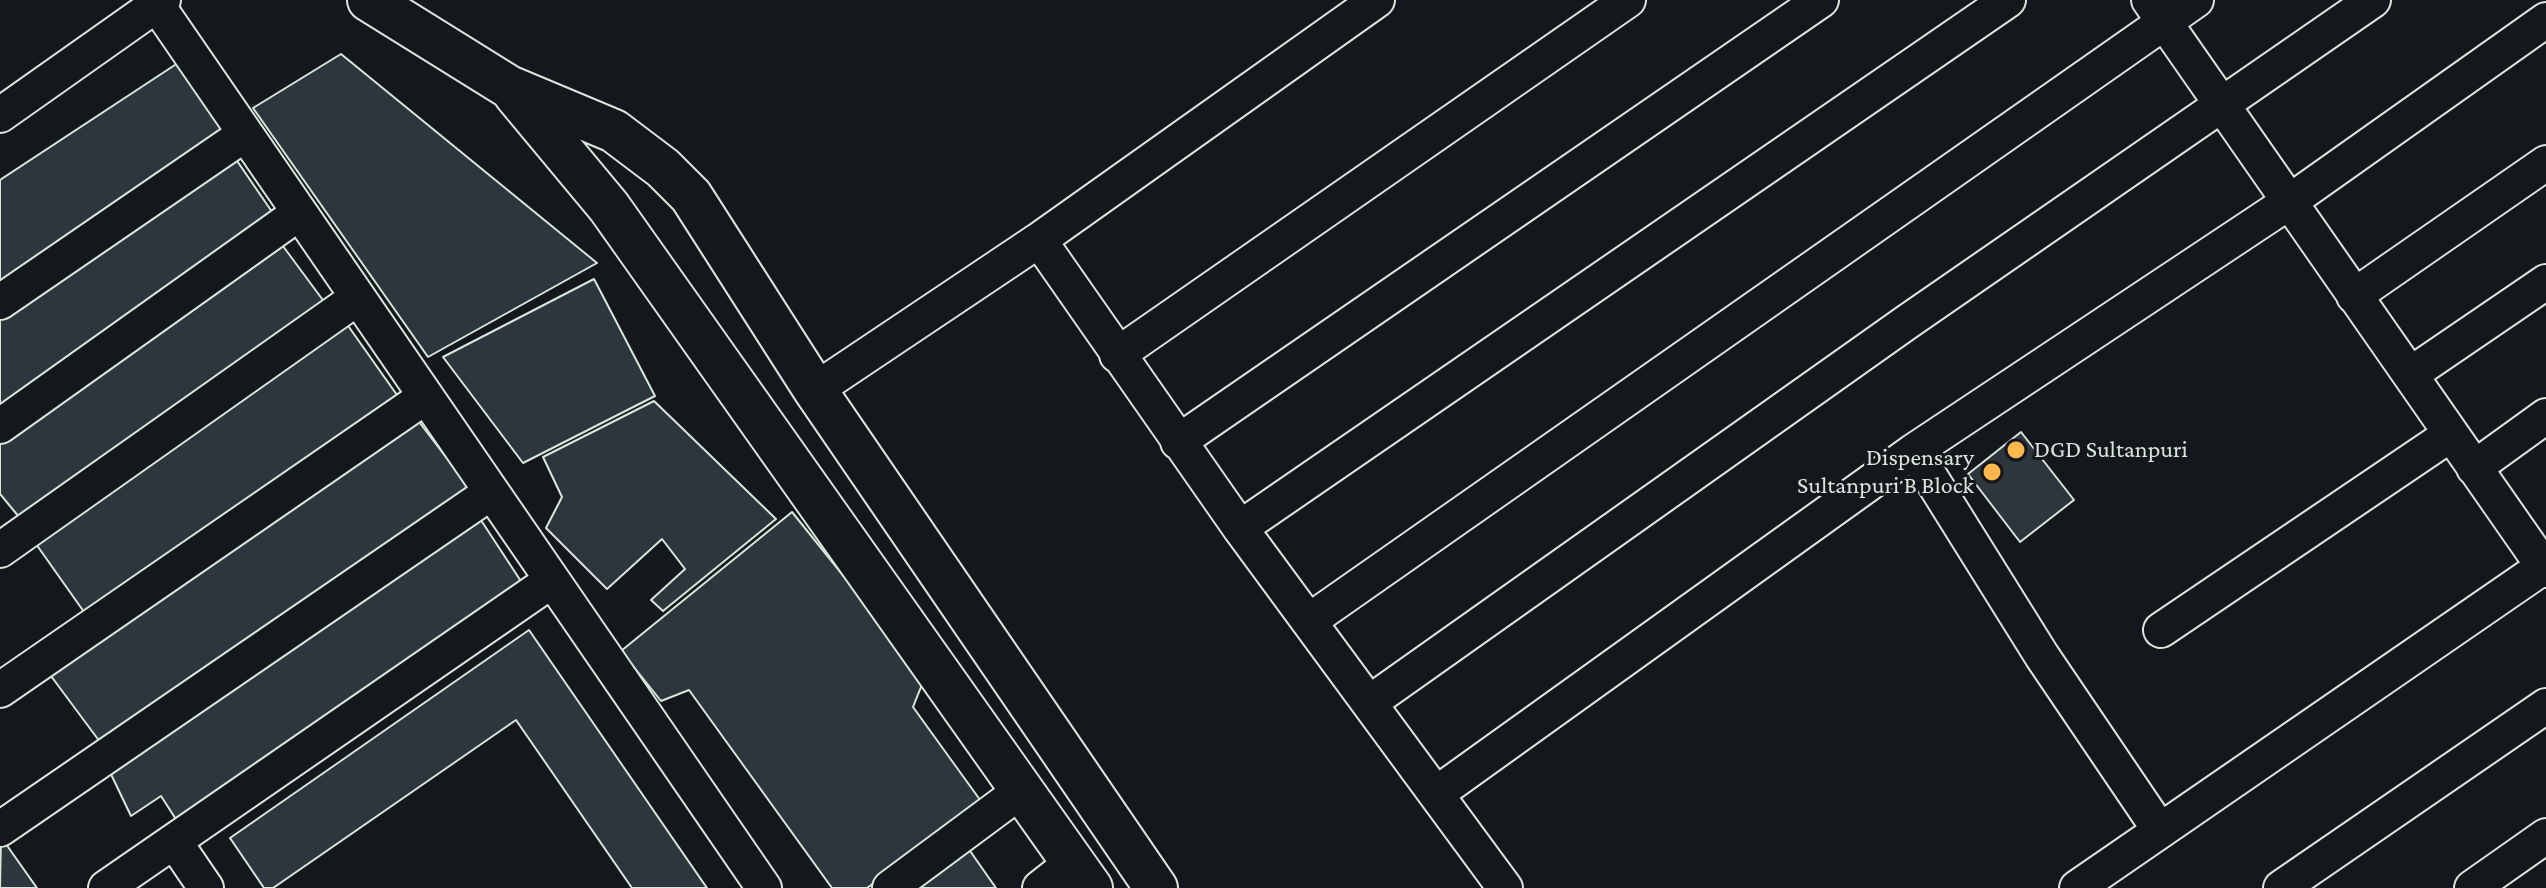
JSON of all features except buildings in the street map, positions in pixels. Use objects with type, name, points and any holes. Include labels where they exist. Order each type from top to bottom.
[{"type":"street","points":[[369,0],[509,87],[614,131],[663,168],[691,196],[815,390],[1156,888]]},
{"type":"street","points":[[815,390],[1039,240],[1377,0]]},
{"type":"street","points":[[1117,355],[1628,0]]},
{"type":"street","points":[[1178,442],[1821,0]]},
{"type":"street","points":[[1240,528],[2008,0]]},
{"type":"street","points":[[1309,621],[2157,11],[2196,0]]},
{"type":"street","points":[[1369,703],[1907,322],[2373,0]]},
{"type":"street","points":[[0,115],[160,3],[245,134],[490,493],[764,888]]},
{"type":"street","points":[[2077,888],[2545,567],[2157,11]]},
{"type":"street","points":[[1436,794],[1914,451],[2289,202],[2546,20]]},
{"type":"street","points":[[509,87],[609,207],[1082,875],[1040,888]]},
{"type":"street","points":[[0,302],[245,134]]},
{"type":"street","points":[[2354,296],[2546,163]]},
{"type":"street","points":[[0,426],[299,213]]},
{"type":"street","points":[[1039,240],[1178,442],[1505,888]]},
{"type":"street","points":[[2411,374],[2546,282]]},
{"type":"street","points":[[0,550],[357,298]]},
{"type":"street","points":[[0,690],[425,397]]},
{"type":"street","points":[[2474,468],[2546,416]]},
{"type":"street","points":[[2161,630],[2451,434]]},
{"type":"street","points":[[1914,451],[2042,656],[2159,829]]},
{"type":"street","points":[[0,829],[490,493]]},
{"type":"street","points":[[106,888],[551,581]]},
{"type":"street","points":[[2281,888],[2546,706]]},
{"type":"street","points":[[890,888],[1022,790]]},
{"type":"street","points":[[2472,888],[2546,836]]},
{"type":"street","points":[[174,841],[206,888]]},
{"type":"place","name":"DGD Sultanpuri","points":[[2016,450]]},
{"type":"place","name":"Dispensary Sultanpuri B Block","points":[[1992,472]]}]
